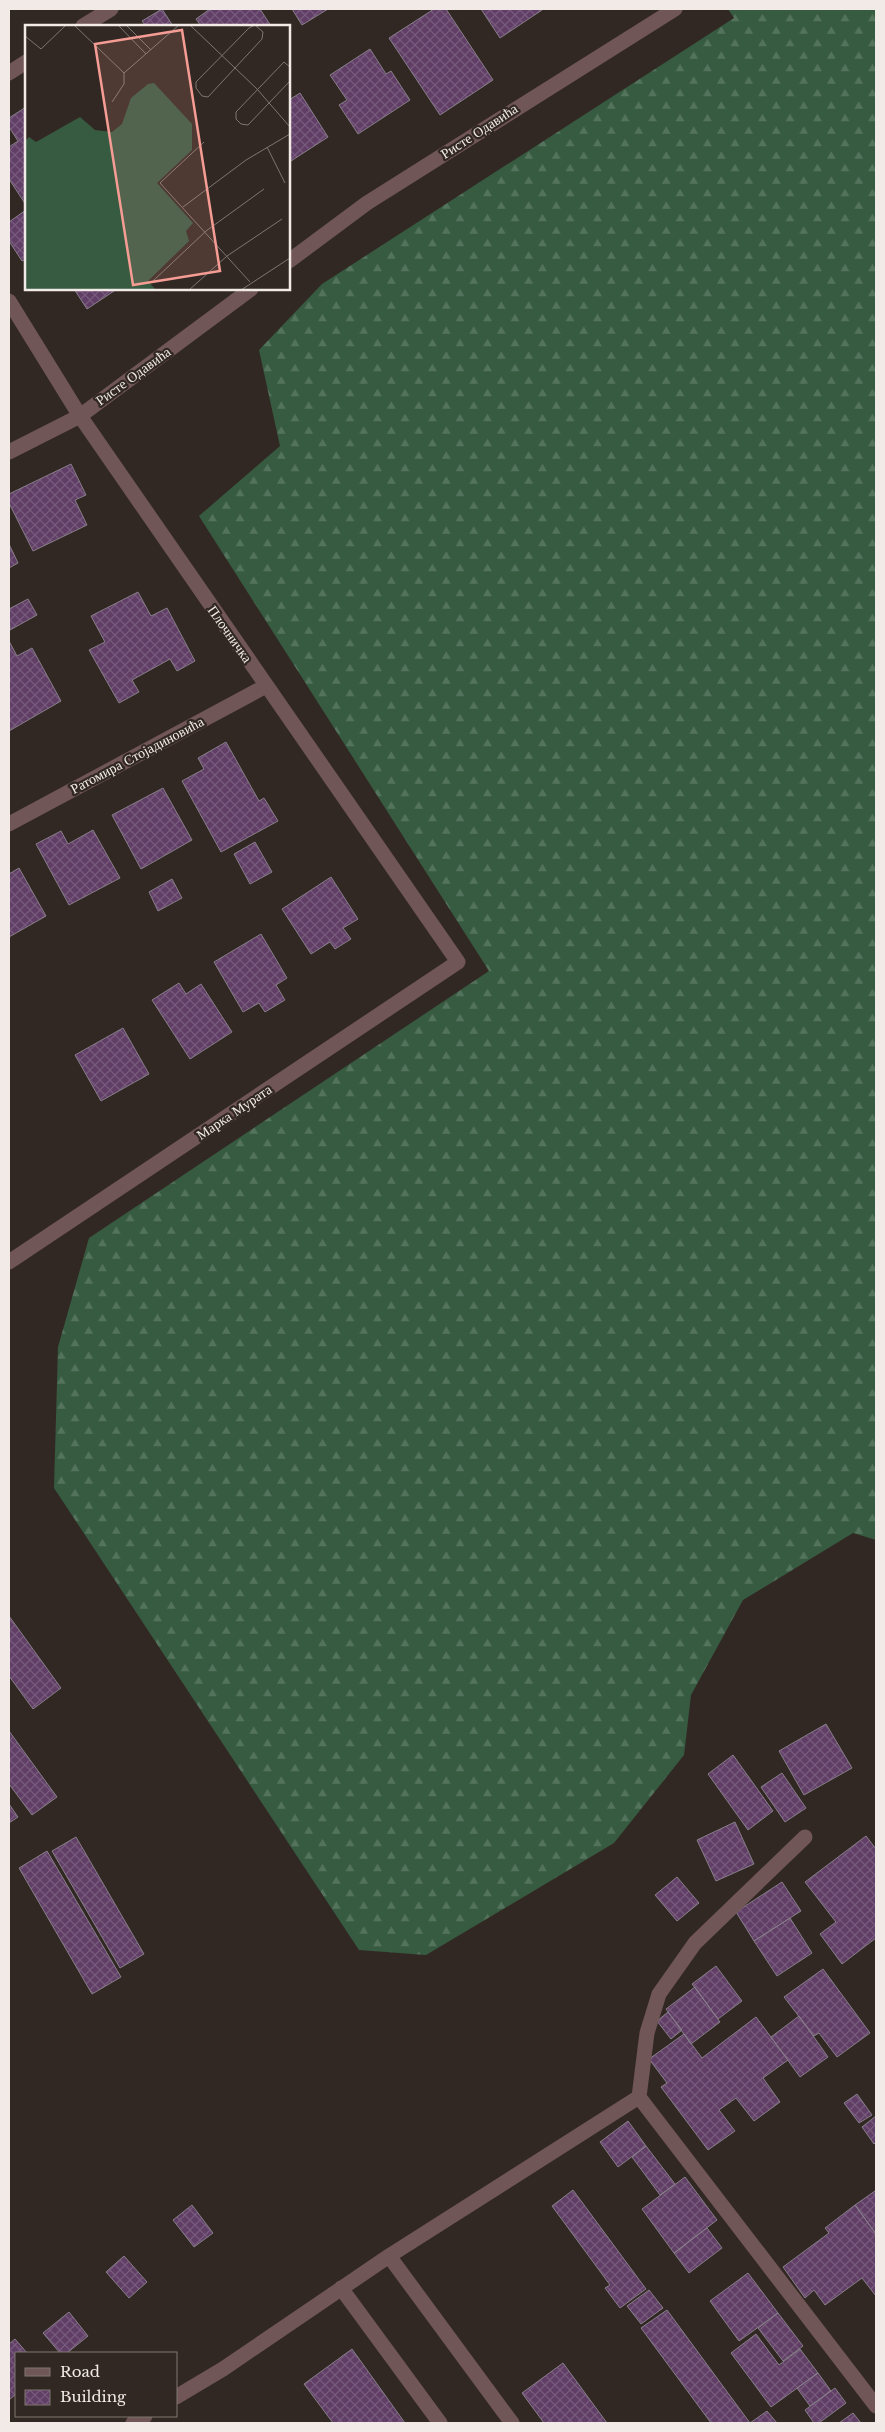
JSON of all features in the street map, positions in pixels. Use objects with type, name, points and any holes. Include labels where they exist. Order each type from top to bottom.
[{"type":"street","points":[[85,25],[111,9]]},
{"type":"street","name":"Ристе Одавића","points":[[290,260],[367,203],[675,9]]},
{"type":"street","points":[[9,73],[25,63]]},
{"type":"street","name":"Ристе Одавића","points":[[9,452],[80,416],[250,290]]},
{"type":"street","name":"Плочничка","points":[[9,301],[80,416],[458,962]]},
{"type":"street","name":"Ратомира Стојадиновића","points":[[9,824],[266,686]]},
{"type":"street","name":"Марка Мурата","points":[[9,1262],[458,962]]},
{"type":"street","points":[[805,1837],[695,1944],[659,1994],[647,2033],[639,2097],[876,2406]]},
{"type":"street","points":[[178,2396],[223,2369],[389,2256],[639,2097]]},
{"type":"street","points":[[389,2256],[512,2423]]},
{"type":"street","points":[[341,2288],[440,2423]]},
{"type":"street","points":[[133,2423],[144,2417]]},
{"type":"green space","points":[[728,9],[876,9],[876,1540],[853,1533],[743,1600],[691,1695],[684,1755],[614,1843],[426,1955],[359,1950],[54,1488],[58,1347],[89,1238],[489,971],[199,516],[280,446],[259,350],[322,284],[734,18]]},
{"type":"building","points":[[162,9],[172,25],[145,25],[142,21]]},
{"type":"building","points":[[210,9],[260,9],[270,25],[200,25],[196,19]]},
{"type":"building","points":[[292,9],[328,9],[302,25]]},
{"type":"building","points":[[434,9],[446,9],[493,80],[440,115],[389,38]]},
{"type":"building","points":[[481,9],[541,9],[542,10],[500,38]]},
{"type":"building","points":[[370,49],[386,74],[391,71],[410,100],[358,134],[339,105],[347,100],[330,75]]},
{"type":"building","points":[[300,93],[328,137],[291,161],[290,159],[290,99]]},
{"type":"building","points":[[25,108],[25,203],[9,179],[9,147],[18,141],[9,127],[9,118]]},
{"type":"building","points":[[25,211],[25,260],[22,261],[9,241],[9,222]]},
{"type":"building","points":[[75,290],[116,290],[87,309]]},
{"type":"building","points":[[71,464],[86,495],[75,500],[87,525],[33,551],[9,503],[9,494]]},
{"type":"building","points":[[9,544],[18,563],[9,568]]},
{"type":"building","points":[[138,592],[151,616],[167,608],[195,661],[177,671],[170,659],[132,680],[139,692],[119,703],[89,650],[105,642],[91,616]]},
{"type":"building","points":[[28,599],[37,615],[10,630],[9,609]]},
{"type":"building","points":[[9,641],[17,656],[32,648],[61,701],[9,731]]},
{"type":"building","points":[[226,742],[259,801],[264,798],[278,821],[221,852],[182,781],[204,769],[198,758]]},
{"type":"building","points":[[163,788],[192,840],[141,869],[112,815]]},
{"type":"building","points":[[93,830],[120,878],[69,905],[36,844],[61,831],[68,844]]},
{"type":"building","points":[[255,842],[272,872],[250,884],[234,854]]},
{"type":"building","points":[[19,868],[46,916],[9,937],[9,874]]},
{"type":"building","points":[[331,877],[358,919],[343,928],[351,939],[335,949],[330,942],[311,954],[282,909]]},
{"type":"building","points":[[172,879],[182,898],[158,911],[149,892]]},
{"type":"building","points":[[261,934],[287,978],[276,985],[285,1000],[265,1012],[259,1003],[243,1012],[214,962]]},
{"type":"building","points":[[179,983],[186,994],[201,984],[232,1032],[190,1059],[152,1000]]},
{"type":"building","points":[[123,1028],[149,1074],[101,1101],[75,1055]]},
{"type":"building","points":[[9,1616],[61,1688],[33,1709],[9,1676]]},
{"type":"building","points":[[826,1724],[852,1768],[804,1795],[779,1751]]},
{"type":"building","points":[[9,1731],[57,1797],[32,1815],[9,1784]]},
{"type":"building","points":[[733,1755],[773,1811],[748,1830],[708,1774]]},
{"type":"building","points":[[782,1773],[806,1808],[785,1822],[761,1787]]},
{"type":"building","points":[[9,1804],[18,1817],[9,1823]]},
{"type":"building","points":[[735,1822],[754,1864],[716,1881],[697,1840]]},
{"type":"building","points":[[866,1836],[876,1849],[876,1938],[842,1964],[820,1934],[836,1922],[805,1882]]},
{"type":"building","points":[[76,1837],[144,1954],[120,1968],[52,1851]]},
{"type":"building","points":[[47,1851],[121,1977],[92,1994],[19,1868]]},
{"type":"building","points":[[677,1877],[699,1903],[677,1921],[655,1895]]},
{"type":"building","points":[[782,1882],[801,1911],[754,1941],[736,1912]]},
{"type":"building","points":[[790,1918],[812,1953],[777,1976],[754,1941]]},
{"type":"building","points":[[716,1966],[742,2001],[718,2019],[692,1984]]},
{"type":"building","points":[[823,1969],[870,2033],[837,2057],[819,2033],[814,2036],[784,1997]]},
{"type":"building","points":[[695,1987],[720,2022],[691,2044],[666,2009]]},
{"type":"building","points":[[668,2012],[682,2030],[671,2039],[657,2021]]},
{"type":"building","points":[[799,2016],[828,2057],[800,2077],[771,2037]]},
{"type":"building","points":[[756,2017],[788,2060],[763,2078],[780,2102],[754,2121],[736,2098],[719,2110],[735,2131],[708,2150],[661,2087],[667,2083],[649,2059],[684,2034],[702,2058]]},
{"type":"building","points":[[857,2094],[872,2115],[859,2123],[844,2103]]},
{"type":"building","points":[[876,2116],[876,2142],[874,2144],[862,2127]]},
{"type":"building","points":[[628,2121],[646,2146],[618,2167],[600,2142]]},
{"type":"building","points":[[646,2146],[675,2184],[660,2195],[632,2157]]},
{"type":"building","points":[[685,2177],[717,2220],[674,2253],[642,2209]]},
{"type":"building","points":[[573,2190],[646,2289],[620,2308],[605,2288],[610,2285],[552,2206]]},
{"type":"building","points":[[875,2191],[876,2193],[876,2234],[855,2205]]},
{"type":"building","points":[[192,2205],[213,2233],[194,2247],[173,2220]]},
{"type":"building","points":[[855,2205],[876,2234],[876,2296],[862,2278],[825,2305],[814,2290],[805,2298],[783,2267],[829,2233],[825,2228]]},
{"type":"building","points":[[707,2228],[722,2248],[689,2273],[674,2253]]},
{"type":"building","points":[[124,2256],[147,2282],[129,2298],[106,2272]]},
{"type":"building","points":[[748,2273],[778,2313],[739,2341],[710,2301]]},
{"type":"building","points":[[649,2290],[663,2308],[641,2324],[627,2306]]},
{"type":"building","points":[[667,2310],[750,2423],[711,2423],[641,2328]]},
{"type":"building","points":[[69,2312],[88,2336],[68,2352],[59,2352],[43,2333]]},
{"type":"building","points":[[778,2313],[803,2346],[783,2361],[758,2328]]},
{"type":"building","points":[[756,2334],[779,2365],[800,2349],[818,2373],[771,2407],[731,2353]]},
{"type":"building","points":[[15,2339],[26,2352],[15,2352],[15,2395],[9,2400],[9,2344]]},
{"type":"building","points":[[352,2349],[405,2423],[333,2423],[304,2384]]},
{"type":"building","points":[[563,2363],[607,2423],[544,2423],[522,2393]]},
{"type":"building","points":[[818,2373],[831,2391],[810,2406],[797,2388]]},
{"type":"building","points":[[835,2388],[846,2403],[819,2423],[814,2423],[805,2410]]},
{"type":"building","points":[[767,2411],[777,2423],[750,2423]]},
{"type":"building","points":[[853,2413],[861,2423],[839,2423]]}]
